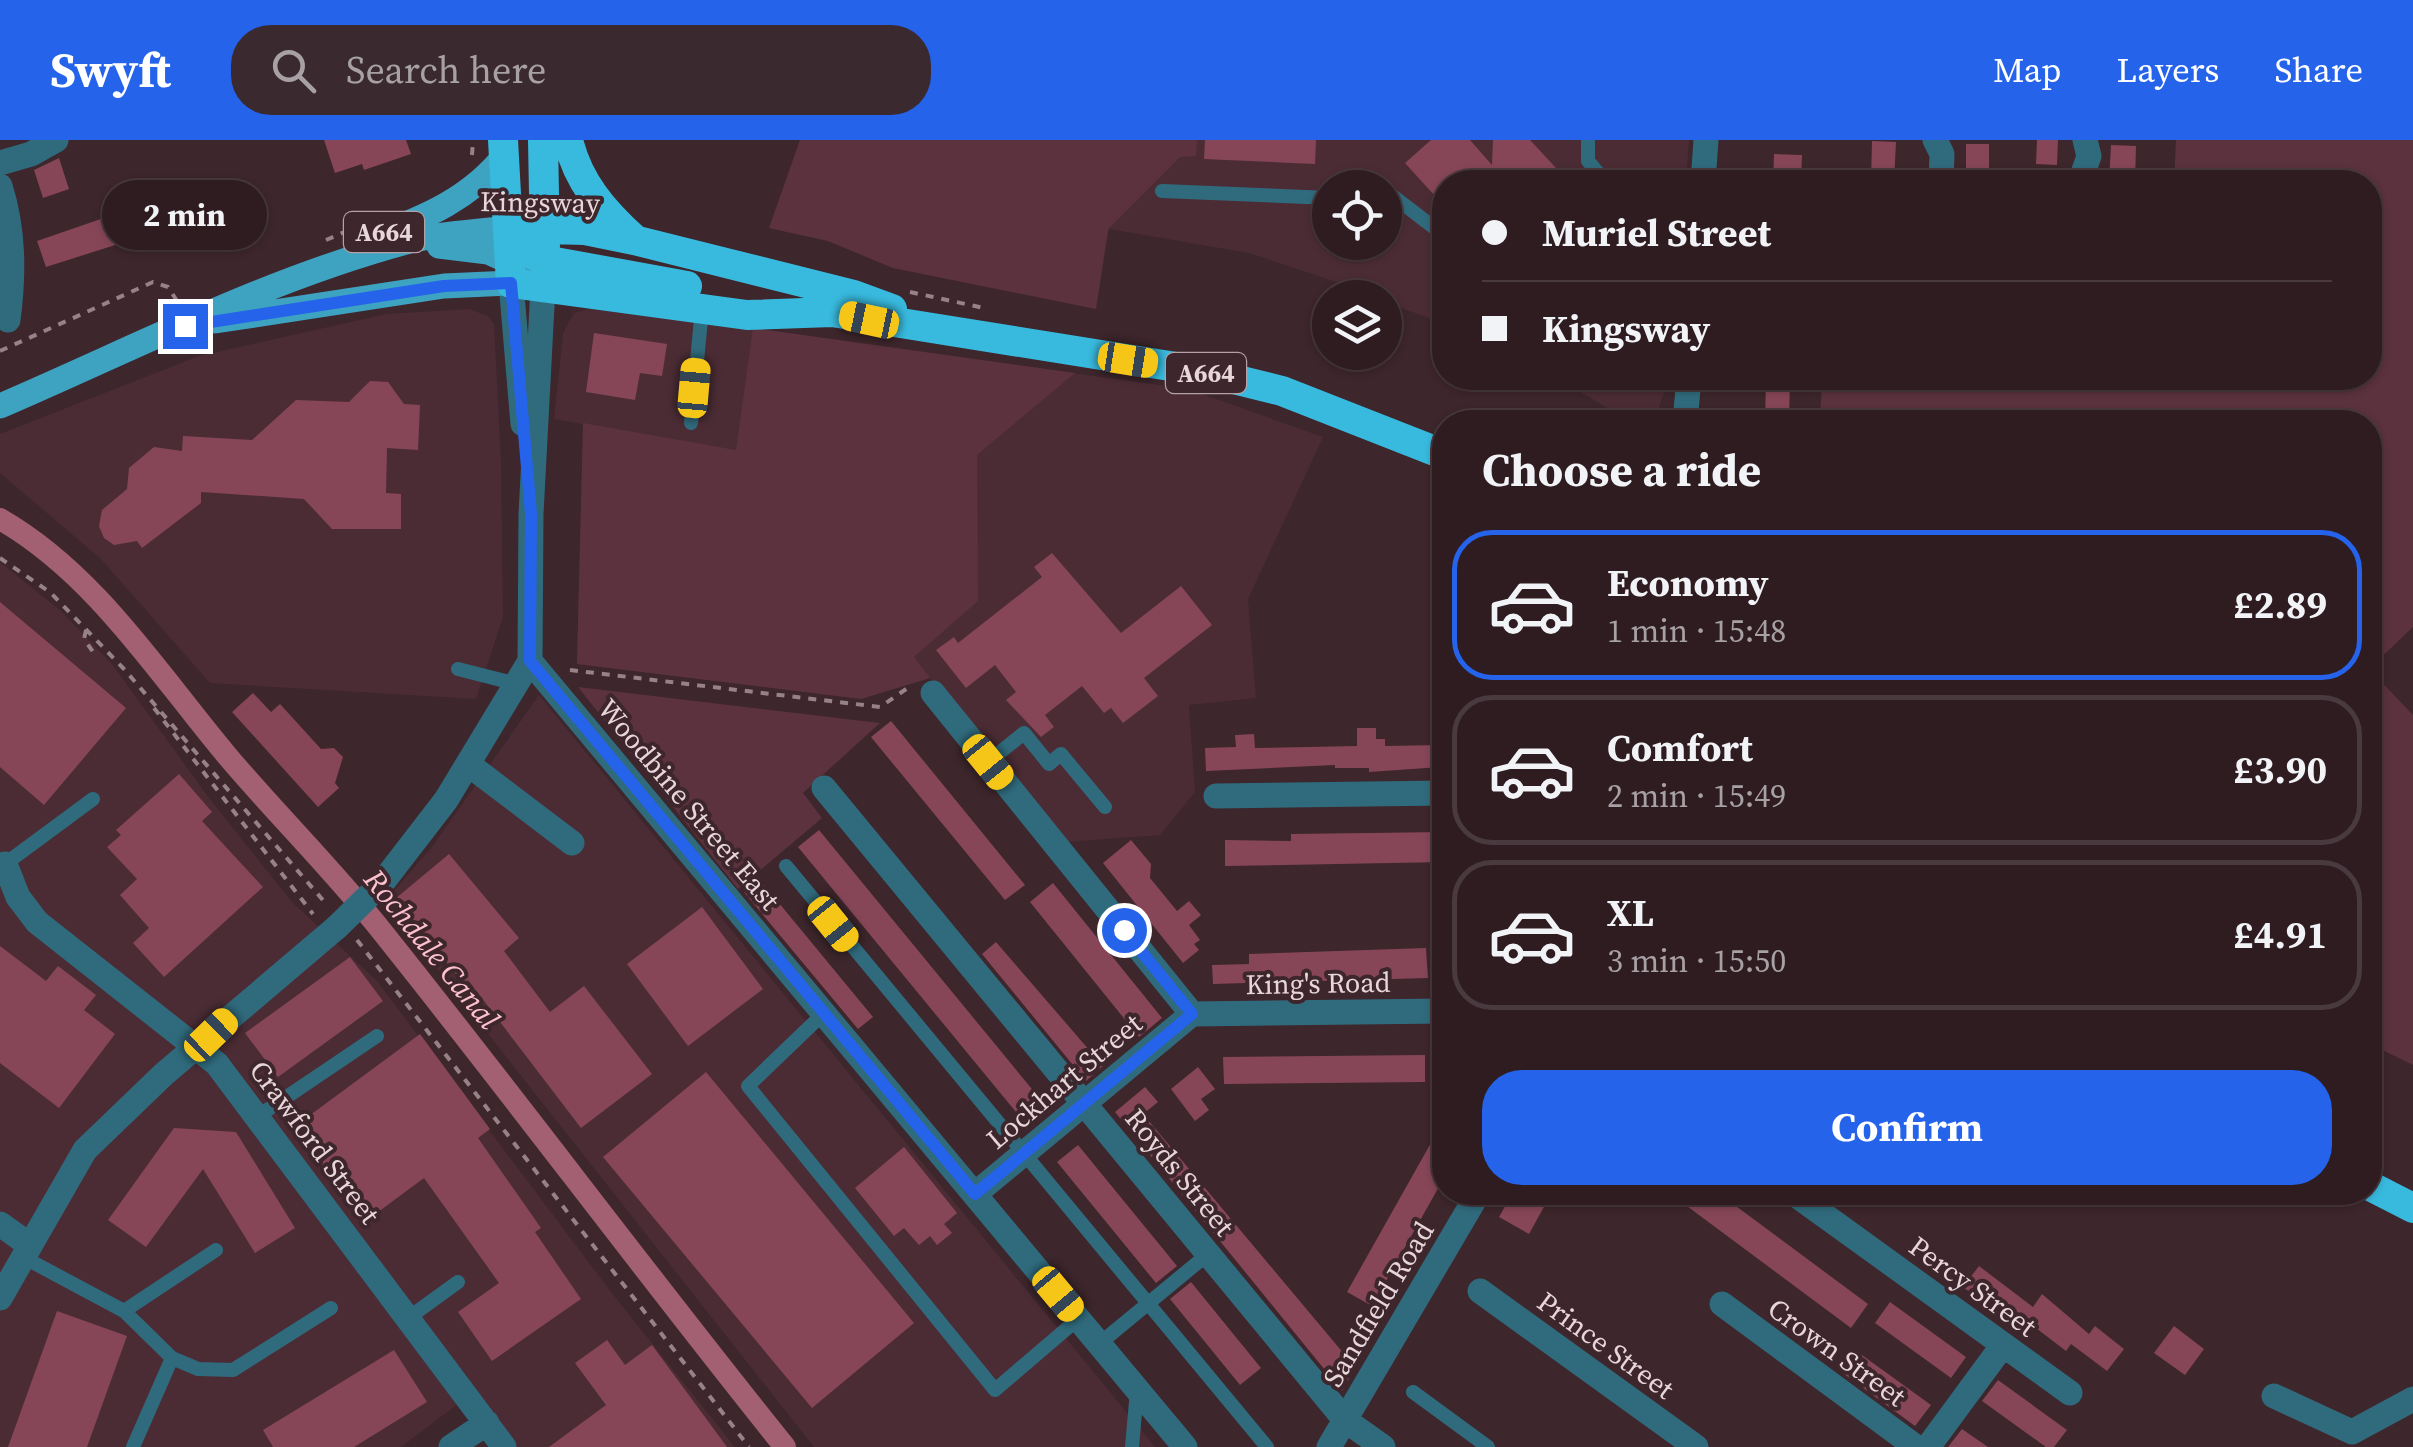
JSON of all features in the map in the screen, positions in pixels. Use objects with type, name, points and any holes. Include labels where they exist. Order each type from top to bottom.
[{"type":"highway","points":[[508,228],[526,250],[545,259],[542,140]]},
{"type":"highway","points":[[568,140],[582,180],[609,216],[634,240]]},
{"type":"highway","points":[[504,148],[510,272]]},
{"type":"highway","name":"Kingsway","points":[[510,272],[545,259],[585,230],[854,294],[956,334]]},
{"type":"highway","name":"Kingsway","points":[[545,259],[702,308],[747,315],[832,312],[1201,372],[1282,391],[1432,450]]},
{"type":"highway","name":"A664","points":[[545,259],[832,312]]},
{"type":"highway","points":[[2382,1192],[2413,1208]]},
{"type":"main road","name":"A664","points":[[252,292],[323,253],[446,206],[485,180],[504,148]]},
{"type":"main road","name":"Kingsway","points":[[0,406],[182,315],[412,240],[508,228]]},
{"type":"main road","name":"A664","points":[[380,251],[434,246],[466,248],[510,272]]},
{"type":"main road","name":"Kingsway","points":[[182,315],[444,286],[510,272]]},
{"type":"street","points":[[0,162],[56,140]]},
{"type":"street","points":[[1704,170],[1706,140]]},
{"type":"street","points":[[1935,140],[1942,154],[1941,170]]},
{"type":"street","points":[[2084,140],[2089,156],[2084,170]]},
{"type":"street","points":[[0,186],[10,216],[13,282],[8,320]]},
{"type":"street","points":[[0,1298],[24,1250],[85,1150],[382,882],[468,764],[530,661],[531,514],[545,259]]},
{"type":"street","points":[[510,272],[531,514]]},
{"type":"street","name":"Woodbine Street East","points":[[530,661],[1185,1447]]},
{"type":"street","points":[[933,693],[1192,1014]]},
{"type":"street","points":[[468,764],[572,842]]},
{"type":"street","name":"Royds Street","points":[[824,788],[1345,1420],[1382,1447]]},
{"type":"street","points":[[1216,796],[1432,793]]},
{"type":"street","name":"Crawford Street","points":[[2,862],[18,897],[36,922],[218,1064],[411,1316],[504,1447]]},
{"type":"street","name":"King's Road","points":[[1192,1014],[1432,1011]]},
{"type":"street","name":"Lockhart Street","points":[[975,1194],[1192,1014]]},
{"type":"street","name":"Sandfield Road","points":[[1329,1447],[1471,1205]]},
{"type":"street","name":"Percy Street","points":[[1810,1205],[2070,1393]]},
{"type":"street","points":[[0,1224],[24,1250]]},
{"type":"street","name":"Prince Street","points":[[1480,1291],[1681,1443]]},
{"type":"street","name":"Crown Street","points":[[1722,1304],[1916,1447]]},
{"type":"street","points":[[1928,1447],[2003,1345]]},
{"type":"street","points":[[2274,1396],[2352,1432],[2413,1399]]},
{"type":"street","points":[[451,1447],[487,1423]]},
{"type":"lane","points":[[1588,140],[1588,161],[1596,170]]},
{"type":"lane","points":[[1162,191],[1312,197]]},
{"type":"lane","points":[[1402,203],[1432,226]]},
{"type":"lane","points":[[691,422],[702,308]]},
{"type":"lane","points":[[458,670],[517,684]]},
{"type":"lane","points":[[988,762],[1024,733],[1049,764],[1061,754],[1104,806]]},
{"type":"lane","points":[[2,862],[93,800]]},
{"type":"lane","points":[[786,866],[1022,1156],[1268,1447]]},
{"type":"lane","points":[[824,1014],[748,1086],[908,1288],[996,1390],[1078,1319]]},
{"type":"lane","points":[[257,1117],[377,1036]]},
{"type":"lane","points":[[24,1250],[124,1310],[172,1358],[198,1370],[233,1370],[331,1308]]},
{"type":"lane","points":[[124,1310],[216,1250]]},
{"type":"lane","points":[[1098,1344],[1208,1254]]},
{"type":"lane","points":[[411,1316],[458,1282]]},
{"type":"lane","points":[[133,1447],[172,1358]]},
{"type":"lane","points":[[1132,1447],[1137,1390]]},
{"type":"lane","points":[[1413,1392],[1488,1447]]},
{"type":"path","points":[[0,351],[153,282],[168,287],[182,315]]},
{"type":"path","points":[[0,558],[50,592],[124,669],[336,924],[750,1447]]},
{"type":"path","points":[[86,630],[84,640],[96,656]]},
{"type":"path","points":[[124,669],[336,924]]},
{"type":"path","points":[[550,684],[571,670],[880,707],[922,679],[933,693]]},
{"type":"shaded area","points":[[800,140],[1689,140],[1687,170],[1432,170],[1432,319],[1402,308],[1402,280],[1331,280],[1249,253],[1109,229],[1096,309],[893,268],[828,241],[769,228]]},
{"type":"shaded area","points":[[800,140],[1197,140],[1196,156],[1180,157],[1108,229],[1096,309],[893,268],[828,241],[769,228]]},
{"type":"shaded area","points":[[2176,140],[2413,140],[2413,627],[2382,657],[2382,410],[1821,410],[1821,390],[2382,390],[2382,170],[2175,170]]},
{"type":"shaded area","points":[[595,307],[1188,389],[1323,437],[1248,599],[1256,698],[1189,705],[1195,792],[1160,835],[1065,842],[930,678],[861,699],[577,664],[583,424],[554,419],[563,333],[574,313]]},
{"type":"shaded area","points":[[469,309],[488,316],[494,324],[501,461],[503,617],[476,699],[210,683],[100,558],[0,473],[0,434],[199,356],[386,314]]},
{"type":"shaded area","points":[[753,328],[1075,373],[977,455],[978,601],[914,657],[930,678],[861,699],[577,664],[583,423],[736,450]]},
{"type":"shaded area","points":[[1577,390],[1665,390],[1658,410],[1611,410]]},
{"type":"shaded area","points":[[0,562],[61,611],[112,664],[209,798],[292,902],[377,981],[611,1292],[735,1447],[516,1447],[475,1391],[401,1447],[0,1447]]},
{"type":"shaded area","points":[[2382,683],[2413,715],[2413,1065],[2382,1050]]},
{"type":"shaded area","points":[[578,687],[880,723],[803,793],[822,818],[738,889]]},
{"type":"shaded area","points":[[539,695],[1155,1447],[814,1447],[384,902],[432,847]]},
{"type":"building","points":[[324,140],[406,140],[411,154],[364,170],[362,164],[335,173]]},
{"type":"building","points":[[1205,140],[1316,140],[1315,164],[1204,159]]},
{"type":"building","points":[[1431,140],[1470,140],[1492,165],[1493,140],[1530,140],[1558,170],[1432,170],[1432,193],[1405,163]]},
{"type":"building","points":[[2037,140],[2058,140],[2057,165],[2036,164]]},
{"type":"building","points":[[1872,141],[1896,142],[1895,170],[1871,170]]},
{"type":"building","points":[[1966,144],[1989,144],[1989,170],[1966,170]]},
{"type":"building","points":[[2111,145],[2136,146],[2135,170],[2110,170]]},
{"type":"building","points":[[1774,154],[1802,155],[1801,170],[1773,170]]},
{"type":"building","points":[[59,158],[69,189],[43,198],[34,170]]},
{"type":"building","points":[[124,211],[134,239],[46,267],[37,241]]},
{"type":"building","points":[[594,333],[667,344],[662,376],[640,373],[635,400],[586,392]]},
{"type":"building","points":[[370,381],[388,382],[404,404],[420,405],[418,450],[387,448],[386,493],[401,494],[401,529],[332,529],[304,499],[201,492],[201,503],[142,548],[137,541],[114,545],[104,538],[99,526],[102,510],[127,489],[129,468],[154,447],[182,451],[183,436],[252,440],[296,400],[349,402]]},
{"type":"building","points":[[1766,390],[1790,390],[1789,410],[1765,410]]},
{"type":"building","points":[[1052,553],[1121,633],[1181,586],[1212,625],[1144,678],[1158,696],[1123,723],[1111,708],[1104,713],[1082,686],[1045,715],[1054,727],[1041,737],[1006,700],[1016,692],[995,665],[966,688],[936,650],[954,637],[958,643],[1042,577],[1034,567]]},
{"type":"building","points":[[0,602],[126,708],[44,805],[0,767]]},
{"type":"building","points":[[253,693],[271,712],[280,704],[321,749],[334,748],[343,757],[335,783],[339,788],[318,807],[232,712]]},
{"type":"building","points":[[891,721],[1025,885],[1005,900],[871,737]]},
{"type":"building","points":[[1357,728],[1376,728],[1376,739],[1385,739],[1385,746],[1432,745],[1432,768],[1369,772],[1369,768],[1335,765],[1206,771],[1205,748],[1236,747],[1235,735],[1254,734],[1255,748],[1357,746]]},
{"type":"building","points":[[179,774],[212,812],[202,821],[263,887],[164,977],[133,943],[149,928],[120,895],[137,879],[107,847],[121,835],[116,830]]},
{"type":"building","points":[[819,830],[1050,1111],[1029,1128],[798,847]]},
{"type":"building","points":[[1432,832],[1432,862],[1225,866],[1225,840],[1291,841],[1291,834]]},
{"type":"building","points":[[1131,840],[1151,864],[1150,878],[1177,911],[1189,901],[1201,915],[1189,925],[1200,940],[1194,944],[1199,950],[1183,963],[1103,863]]},
{"type":"building","points":[[449,854],[519,938],[504,951],[550,1012],[584,986],[652,1074],[581,1128],[468,980],[464,984],[395,899]]},
{"type":"building","points":[[760,880],[873,1017],[858,1029],[744,892]]},
{"type":"building","points":[[1053,883],[1162,1018],[1139,1037],[1030,902]]},
{"type":"building","points":[[702,907],[763,989],[688,1046],[627,964]]},
{"type":"building","points":[[996,942],[1103,1066],[1086,1081],[982,954]]},
{"type":"building","points":[[0,946],[46,981],[58,966],[96,995],[84,1010],[115,1034],[59,1108],[0,1063]]},
{"type":"building","points":[[1426,948],[1428,978],[1213,984],[1212,965],[1249,964],[1249,954]]},
{"type":"building","points":[[350,957],[383,1001],[278,1077],[245,1033]]},
{"type":"building","points":[[420,1034],[490,1129],[478,1138],[541,1228],[535,1232],[581,1299],[492,1361],[458,1312],[499,1283],[424,1178],[374,1215],[348,1180],[338,1187],[294,1127]]},
{"type":"building","points":[[1425,1055],[1425,1082],[1224,1084],[1223,1057]]},
{"type":"building","points":[[1198,1067],[1215,1089],[1201,1099],[1209,1110],[1195,1121],[1171,1089]]},
{"type":"building","points":[[706,1072],[914,1323],[812,1408],[603,1157]]},
{"type":"building","points":[[1145,1087],[1158,1102],[1143,1114],[1355,1367],[1342,1391],[1115,1112]]},
{"type":"building","points":[[174,1128],[236,1132],[295,1228],[255,1253],[203,1169],[146,1247],[108,1220]]},
{"type":"building","points":[[1432,1141],[1432,1199],[1372,1306],[1347,1292]]},
{"type":"building","points":[[1078,1145],[1177,1266],[1156,1283],[1057,1162]]},
{"type":"building","points":[[904,1147],[957,1213],[944,1224],[952,1233],[937,1245],[930,1236],[919,1245],[904,1228],[894,1236],[855,1188]]},
{"type":"building","points":[[1506,1205],[1545,1205],[1529,1234],[1499,1217]]},
{"type":"building","points":[[1685,1205],[1735,1205],[1868,1304],[1851,1328]]},
{"type":"building","points":[[1979,1266],[2033,1307],[2042,1294],[2089,1334],[2095,1326],[2124,1349],[2107,1371],[2071,1344],[2066,1351],[2032,1325],[2025,1334],[1963,1287]]},
{"type":"building","points":[[1191,1282],[1261,1368],[1240,1385],[1170,1299]]},
{"type":"building","points":[[1890,1302],[1966,1357],[1951,1378],[1875,1323]]},
{"type":"building","points":[[57,1311],[127,1336],[87,1447],[8,1447]]},
{"type":"building","points":[[2174,1326],[2204,1349],[2185,1375],[2154,1353]]},
{"type":"building","points":[[607,1340],[625,1365],[652,1345],[727,1447],[549,1447],[606,1405],[575,1363]]},
{"type":"building","points":[[394,1350],[427,1402],[354,1447],[273,1447],[263,1430]]},
{"type":"building","points":[[1855,1350],[1931,1405],[1915,1426],[1840,1371]]},
{"type":"building","points":[[1998,1380],[2067,1430],[2054,1447],[2046,1447],[1982,1401]]},
{"type":"building","points":[[1962,1429],[1988,1447],[1948,1447]]},
{"type":"waterway","name":"Rochdale Canal","points":[[0,519],[35,542],[96,597],[229,758],[366,911],[785,1447]]},
{"type":"route","points":[[185,326],[444,286],[511,283],[531,514],[530,661],[975,1194],[1192,1014],[1124,930]]}]
